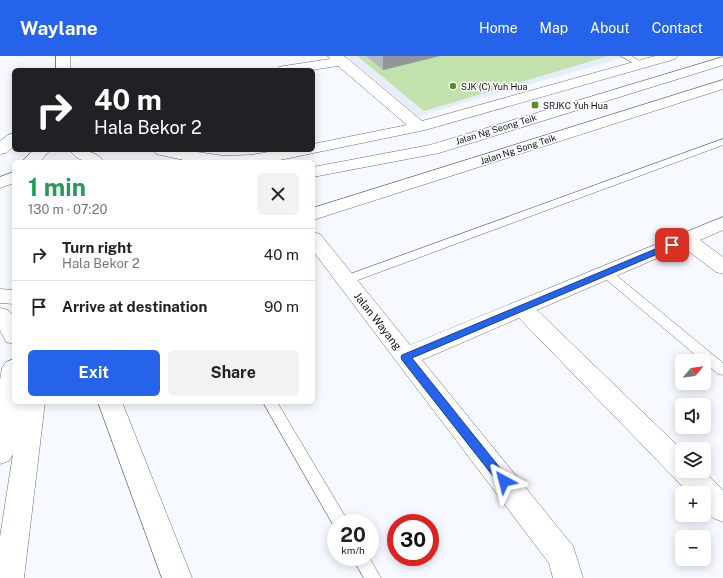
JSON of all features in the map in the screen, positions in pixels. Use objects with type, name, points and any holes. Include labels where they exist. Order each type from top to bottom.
[{"type":"street","points":[[63,56],[63,68]]},
{"type":"street","name":"Jalan Ng Seong Teik","points":[[315,149],[419,127],[670,56]]},
{"type":"street","points":[[294,68],[338,59],[419,127]]},
{"type":"street","name":"Jalan Ng Seong Teik","points":[[315,172],[433,149],[723,61]]},
{"type":"street","points":[[704,66],[723,76]]},
{"type":"street","name":"Jalan Ng Song Teik","points":[[315,213],[723,84]]},
{"type":"street","points":[[0,149],[12,140]]},
{"type":"street","points":[[32,160],[40,152]]},
{"type":"street","points":[[79,152],[92,160]]},
{"type":"street","points":[[171,152],[209,160]]},
{"type":"street","points":[[249,160],[295,152]]},
{"type":"street","points":[[406,357],[723,223]]},
{"type":"street","points":[[685,239],[723,267]]},
{"type":"street","name":"Jalan Wayang","points":[[315,241],[562,556],[568,578]]},
{"type":"street","points":[[0,296],[12,297]]},
{"type":"street","points":[[522,308],[675,461]]},
{"type":"street","points":[[0,316],[8,324],[12,332]]},
{"type":"street","points":[[0,453],[12,380]]},
{"type":"street","points":[[10,578],[33,404]]},
{"type":"street","points":[[111,404],[176,578]]},
{"type":"street","points":[[692,478],[723,509]]},
{"type":"lane","points":[[625,56],[641,64]]},
{"type":"lane","points":[[346,280],[723,142]]},
{"type":"lane","points":[[606,273],[723,370]]},
{"type":"lane","points":[[271,404],[336,514]]},
{"type":"lane","points":[[366,566],[373,578]]},
{"type":"shaded area","name":"SJK (C) Yuh Hua","points":[[347,56],[629,56],[418,116]]},
{"type":"green space","name":"SJK (C) Yuh Hua","points":[[357,56],[608,56],[424,111]]},
{"type":"place","name":"SJK (C) Yuh Hua","points":[[453,86]]},
{"type":"place","name":"SRJKC Yuh Hua","points":[[535,105]]},
{"type":"route","points":[[504,481],[406,357],[672,245]]}]
